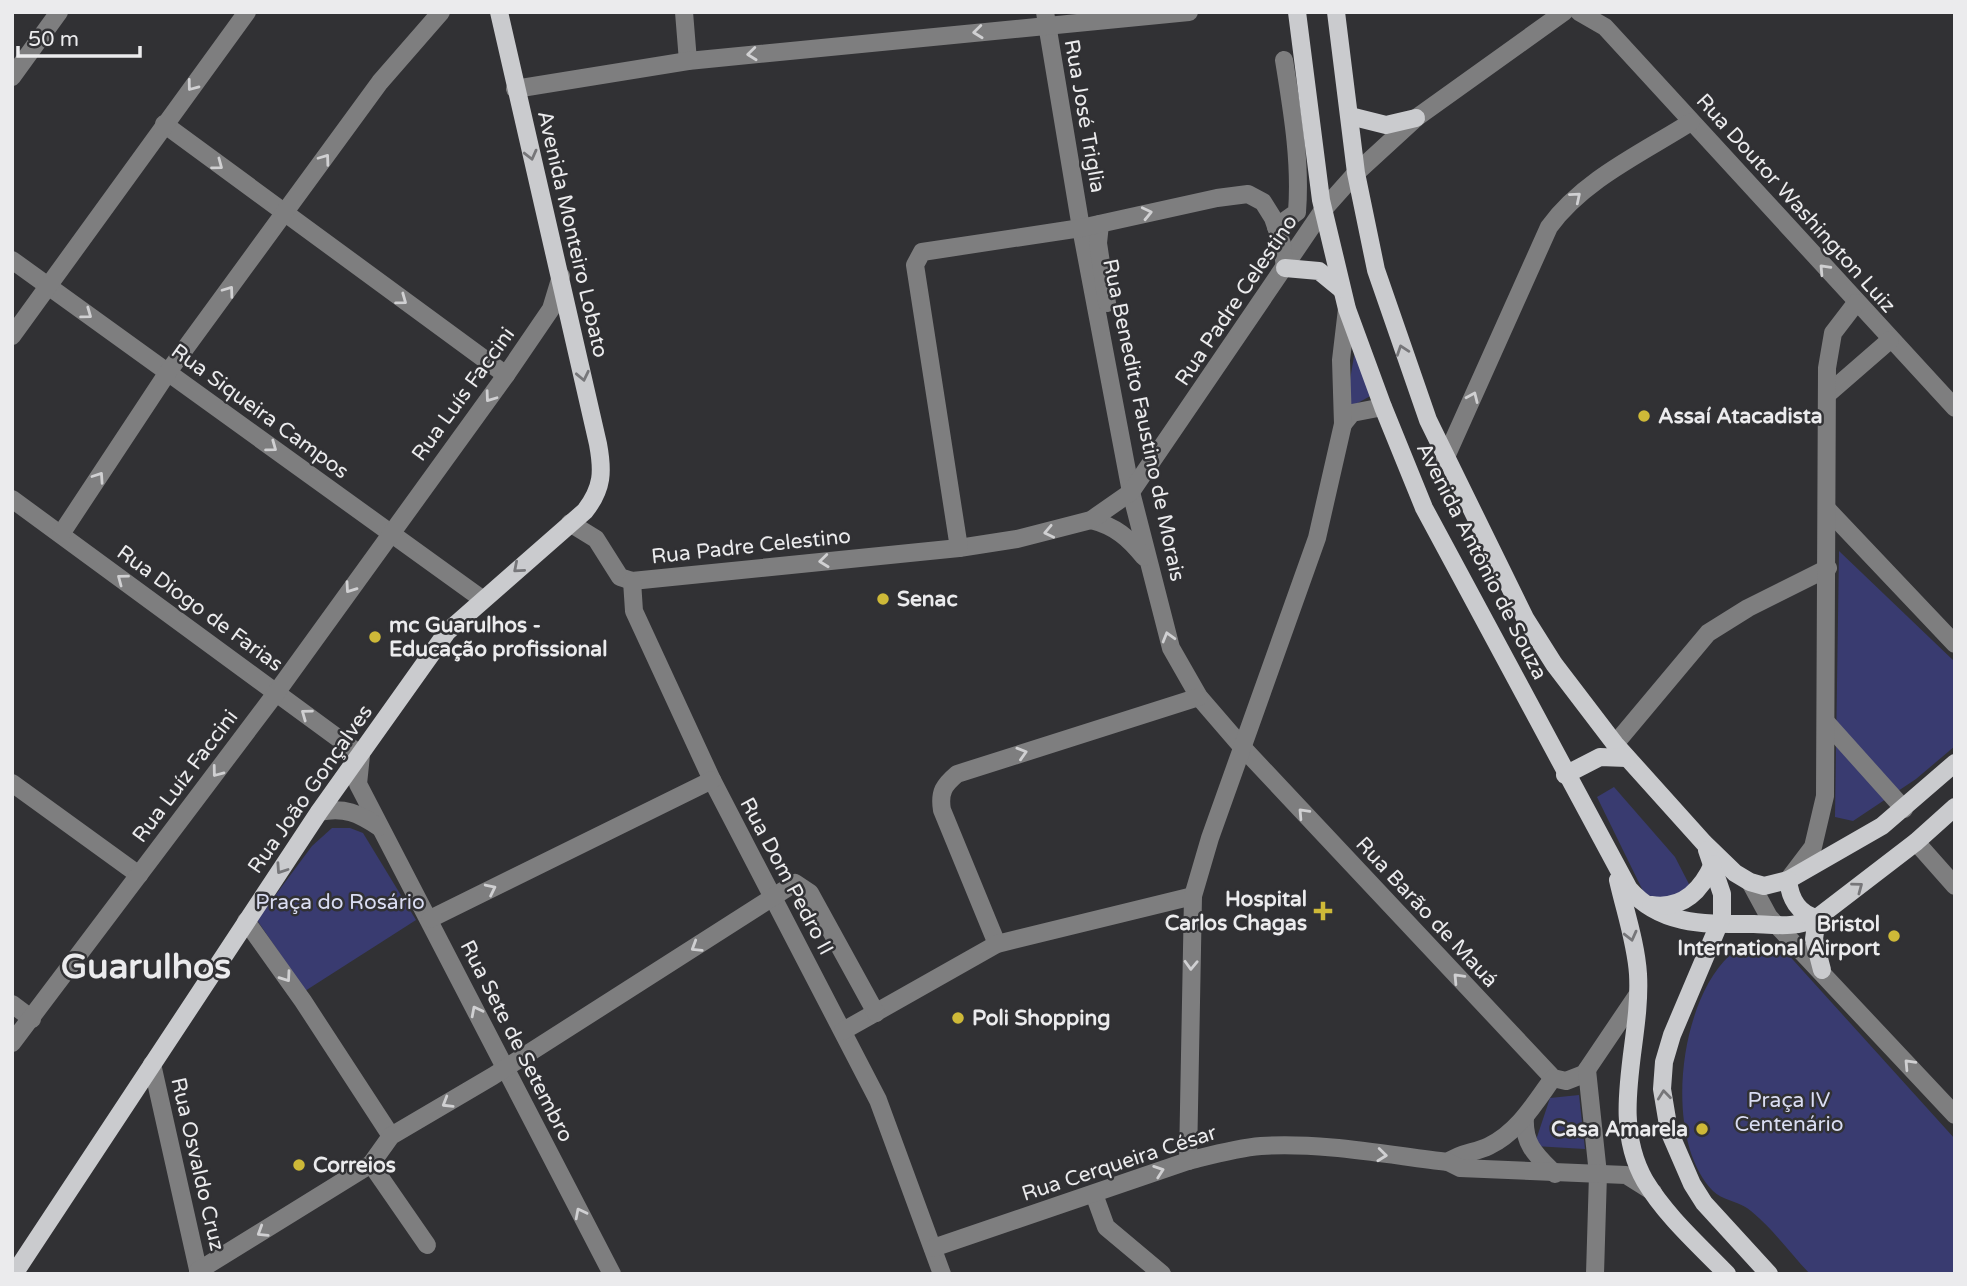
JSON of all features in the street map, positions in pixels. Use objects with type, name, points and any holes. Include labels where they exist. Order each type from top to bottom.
[{"type":"main road","name":"Avenida Monteiro Lobato","points":[[499,12],[602,466]]},
{"type":"main road","name":"Avenida Antônio de Souza","points":[[1297,12],[1323,210],[1341,289],[1383,407],[1424,508],[1629,890],[1644,904],[1670,917],[1719,925]]},
{"type":"main road","name":"Avenida Antônio de Souza","points":[[1336,12],[1356,173],[1376,270],[1388,309],[1445,459],[1525,618],[1554,664],[1621,751],[1704,844],[1750,883]]},
{"type":"main road","points":[[1350,116],[1386,125],[1416,118]]},
{"type":"main road","points":[[1285,268],[1319,271],[1341,289]]},
{"type":"main road","name":"Rua João Gonçalves","points":[[14,1274],[319,812],[447,632],[594,499],[603,477],[602,466]]},
{"type":"main road","points":[[1565,775],[1601,757],[1621,751]]},
{"type":"main road","points":[[1750,883],[1772,885],[1788,880],[1852,845],[1904,809],[1955,763]]},
{"type":"main road","points":[[1719,925],[1798,925],[1817,918],[1916,842],[1955,807]]},
{"type":"main road","name":"Avenida Antônio de Souza","points":[[1704,844],[1722,894],[1719,925],[1672,1035],[1664,1062],[1662,1089],[1669,1131],[1692,1184],[1704,1203],[1769,1274]]},
{"type":"main road","points":[[1644,904],[1663,906],[1680,903],[1697,891],[1713,864]]},
{"type":"main road","name":"Avenida Antônio de Souza","points":[[1616,870],[1634,946],[1638,995],[1627,1113],[1636,1159],[1653,1192],[1727,1274]]},
{"type":"main road","points":[[1788,880],[1793,899],[1800,910],[1817,918]]},
{"type":"main road","points":[[1817,918],[1814,939],[1822,970]]},
{"type":"street","points":[[12,77],[60,12]]},
{"type":"street","points":[[12,336],[247,12]]},
{"type":"street","points":[[61,534],[168,373],[380,82],[441,12]]},
{"type":"street","points":[[684,12],[688,61]]},
{"type":"street","points":[[515,89],[688,61],[1046,19],[1189,12]]},
{"type":"street","name":"Rua Padre Celestino","points":[[632,581],[959,548],[1066,529],[1091,520],[1131,492],[1323,210],[1356,173],[1416,118],[1564,12]]},
{"type":"street","name":"Rua Doutor Washington Luiz","points":[[1579,12],[1604,20],[1691,122],[1955,408]]},
{"type":"street","name":"Rua José Triglia","points":[[1046,19],[1081,228]]},
{"type":"street","points":[[1276,227],[1297,212],[1298,197],[1294,129],[1284,60]]},
{"type":"street","points":[[1445,459],[1555,220],[1579,193],[1691,122]]},
{"type":"street","points":[[164,124],[506,375]]},
{"type":"street","points":[[959,548],[915,265],[922,252],[1081,228],[1217,198],[1248,194],[1263,202],[1276,227],[1285,268]]},
{"type":"street","points":[[1100,224],[1098,243],[1108,306],[1101,330]]},
{"type":"street","name":"Rua Benedito Faustino de Morais","points":[[1081,228],[1131,492],[1171,648],[1199,698],[1243,748]]},
{"type":"street","name":"Rua Siqueira Campos","points":[[12,260],[482,599]]},
{"type":"street","name":"Rua Luís Faccini","points":[[390,532],[506,375],[551,309],[561,276]]},
{"type":"street","points":[[1788,880],[1813,847],[1822,817],[1826,722],[1828,368],[1833,333],[1856,303]]},
{"type":"street","points":[[1188,1161],[1193,896],[1225,796],[1317,537],[1343,424],[1342,360],[1347,310]]},
{"type":"street","points":[[1829,393],[1890,340]]},
{"type":"street","points":[[1343,424],[1352,413],[1383,407]]},
{"type":"street","name":"Rua Diogo de Farias","points":[[12,499],[361,755]]},
{"type":"street","points":[[1828,510],[1955,644]]},
{"type":"street","points":[[1091,520],[1119,531],[1132,541],[1148,562]]},
{"type":"street","points":[[570,523],[596,538],[620,578],[632,581]]},
{"type":"street","name":"Rua Luíz Faccini","points":[[12,1043],[276,693],[390,532]]},
{"type":"street","points":[[1621,751],[1708,633],[1748,608],[1828,568]]},
{"type":"street","name":"Rua Dom Pedro II","points":[[632,581],[634,611],[712,780],[878,1100],[942,1274]]},
{"type":"street","points":[[997,944],[942,810],[940,796],[944,785],[957,774],[1199,698]]},
{"type":"street","points":[[1826,722],[1904,809]]},
{"type":"street","name":"Rua Barão de Mauá","points":[[1243,748],[1553,1078]]},
{"type":"street","name":"Rua Sete de Setembro","points":[[361,755],[358,784],[612,1274]]},
{"type":"street","points":[[1225,796],[1244,777],[1266,773]]},
{"type":"street","points":[[430,919],[712,780]]},
{"type":"street","points":[[12,783],[139,875]]},
{"type":"street","points":[[319,812],[358,812],[382,828]]},
{"type":"street","points":[[1916,842],[1955,886]]},
{"type":"street","points":[[199,1273],[371,1164],[391,1136],[795,883],[810,893],[876,1013]]},
{"type":"street","points":[[1750,883],[1777,926],[1822,970],[1955,1115]]},
{"type":"street","points":[[843,1031],[997,944],[1193,896]]},
{"type":"street","points":[[246,921],[391,1136]]},
{"type":"street","points":[[1553,1078],[1573,1079],[1587,1070],[1638,995]]},
{"type":"street","points":[[12,1004],[32,1019]]},
{"type":"street","name":"Rua Osvaldo Cruz","points":[[152,1064],[199,1273]]},
{"type":"street","points":[[1587,1070],[1598,1174],[1595,1274]]},
{"type":"street","name":"Rua Cerqueira César","points":[[1448,1162],[1459,1154],[1492,1145],[1525,1117],[1553,1078]]},
{"type":"street","points":[[1525,1117],[1524,1130],[1531,1150],[1555,1174]]},
{"type":"street","name":"Rua Cerqueira César","points":[[933,1248],[1188,1161],[1228,1150],[1293,1146],[1448,1162],[1460,1168],[1598,1174]]},
{"type":"street","points":[[371,1164],[427,1245]]},
{"type":"street","points":[[1598,1174],[1626,1175],[1653,1192]]},
{"type":"street","points":[[1094,1194],[1107,1227],[1162,1274]]},
{"type":"green space","points":[[1355,353],[1374,394],[1345,410],[1354,356]]},
{"type":"green space","points":[[1839,551],[1955,662],[1955,746],[1916,779],[1853,821],[1835,817]]},
{"type":"green space","points":[[1614,787],[1675,857],[1690,886],[1663,902],[1644,893],[1597,797]]},
{"type":"green space","name":"Praça do Rosário","points":[[332,828],[350,828],[363,833],[416,920],[305,991],[257,920],[312,846]]},
{"type":"green space","name":"Praça IV Centenário","points":[[1754,949],[1785,951],[1955,1139],[1955,1274],[1810,1274],[1747,1208],[1713,1191],[1697,1168],[1687,1140],[1683,1107],[1683,1072],[1688,1038],[1698,1006],[1712,978],[1731,954]]},
{"type":"green space","points":[[1579,1095],[1585,1149],[1534,1146],[1550,1098]]},
{"type":"place","name":"Assaí Atacadista","points":[[1644,416]]},
{"type":"place","name":"Senac","points":[[883,599]]},
{"type":"place","name":"mc Guarulhos - Educação profissional","points":[[375,637]]},
{"type":"place","name":"Hospital Carlos Chagas","points":[[1323,911]]},
{"type":"place","name":"Bristol International Airport","points":[[1894,936]]},
{"type":"place","name":"Poli Shopping","points":[[958,1018]]},
{"type":"place","name":"Casa Amarela","points":[[1702,1129]]},
{"type":"place","name":"Correios","points":[[299,1165]]},
{"type":"district","name":"Guarulhos","points":[[146,966]]}]
